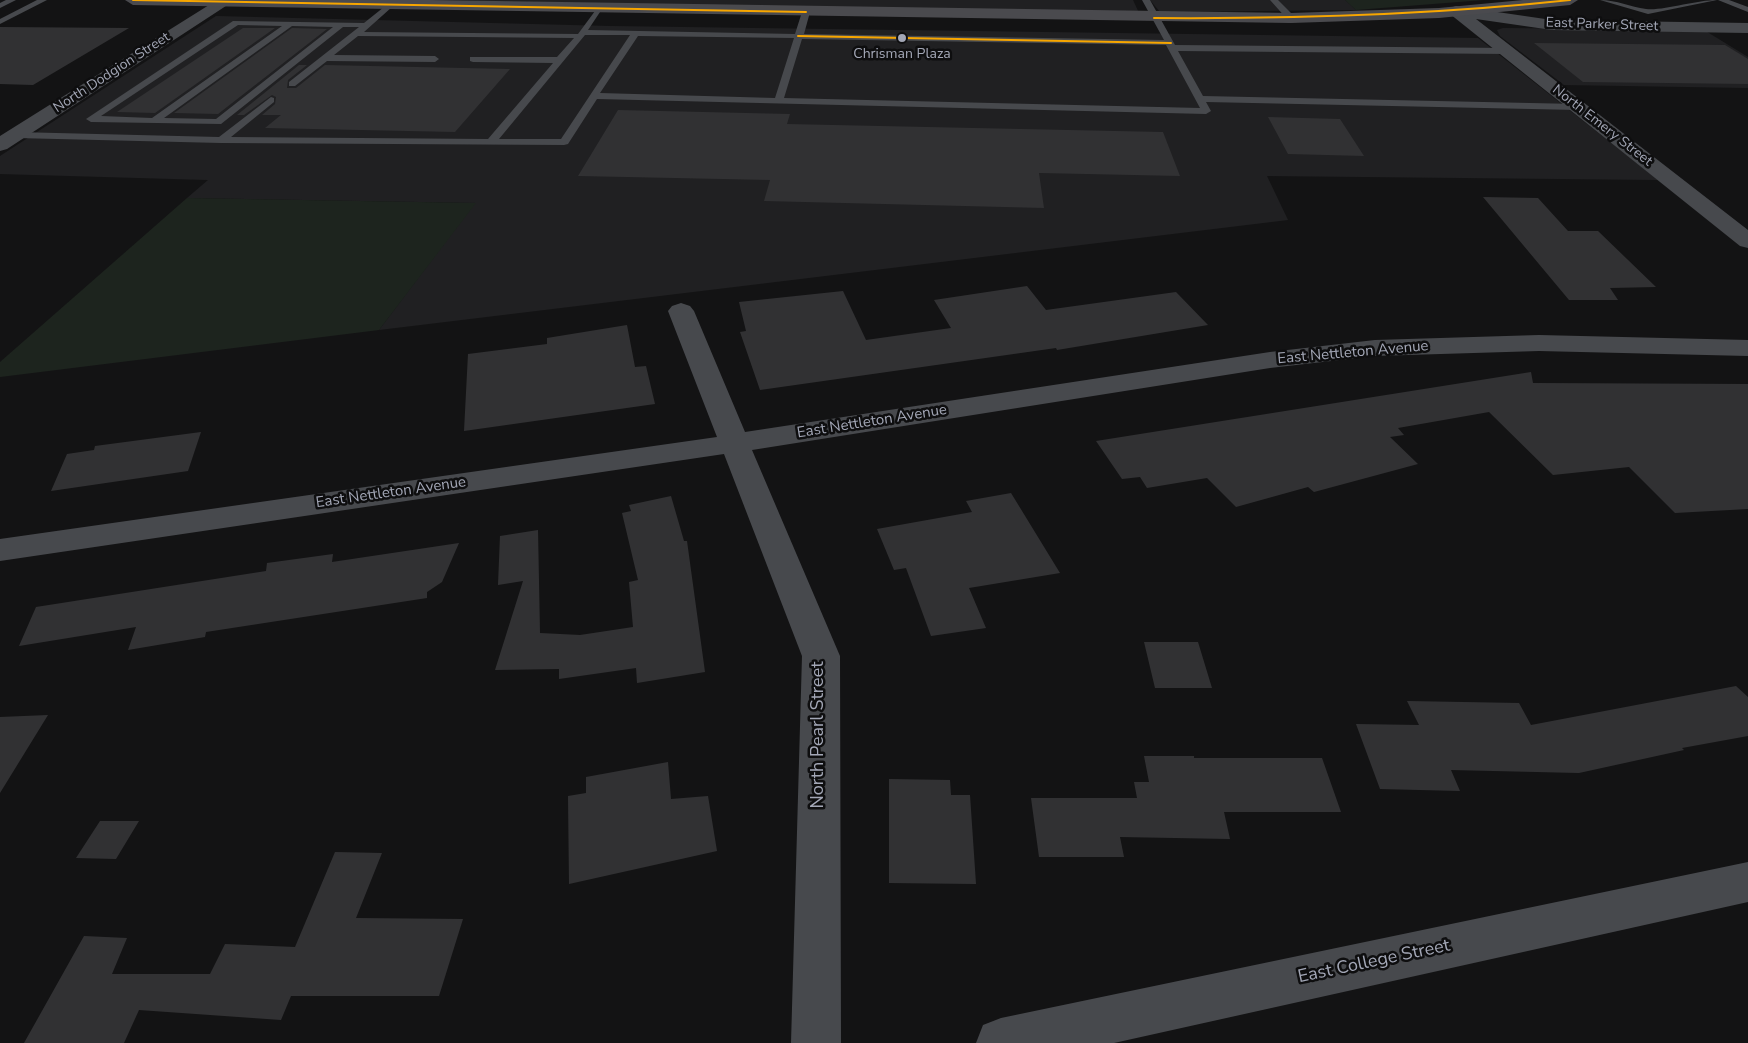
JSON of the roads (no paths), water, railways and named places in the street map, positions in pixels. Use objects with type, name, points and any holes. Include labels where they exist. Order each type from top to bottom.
[{"type":"main road","points":[[133,0],[1154,18],[1291,18],[1456,11],[1570,0]]},
{"type":"street","name":"North Dodgion Street","points":[[0,145],[224,2]]},
{"type":"street","name":"East Parker Street","points":[[1456,11],[1552,25],[1748,28]]},
{"type":"street","name":"North Emery Street","points":[[1456,11],[1748,242]]},
{"type":"street","name":"North Pearl Street","points":[[681,311],[821,656],[816,1043]]},
{"type":"street","name":"East Nettleton Avenue","points":[[0,550],[736,443],[1270,360],[1375,348],[1539,343],[1748,348]]},
{"type":"street","name":"East College Street","points":[[1001,1043],[1748,882]]},
{"type":"lane","points":[[0,6],[12,0]]},
{"type":"lane","points":[[0,22],[43,0]]},
{"type":"lane","points":[[594,96],[1206,111],[1146,0]]},
{"type":"lane","points":[[1274,0],[1291,18]]},
{"type":"lane","points":[[1604,0],[1648,12],[1713,0]]},
{"type":"lane","points":[[1722,0],[1748,10]]},
{"type":"lane","points":[[292,84],[389,5]]},
{"type":"lane","points":[[491,142],[581,34],[598,9]]},
{"type":"lane","points":[[779,101],[806,12]]},
{"type":"lane","points":[[342,24],[218,122],[91,118],[236,22],[291,24],[342,24],[367,25]]},
{"type":"lane","points":[[155,120],[291,24]]},
{"type":"lane","points":[[16,135],[221,140],[564,142],[636,33]]},
{"type":"lane","points":[[356,34],[636,33],[1172,46],[1507,51]]},
{"type":"lane","points":[[326,58],[435,59]]},
{"type":"lane","points":[[473,60],[559,60]]},
{"type":"lane","points":[[1200,99],[1577,107]]},
{"type":"lane","points":[[221,140],[271,100]]},
{"type":"place","name":"Chrisman Plaza","points":[[902,38]]}]
